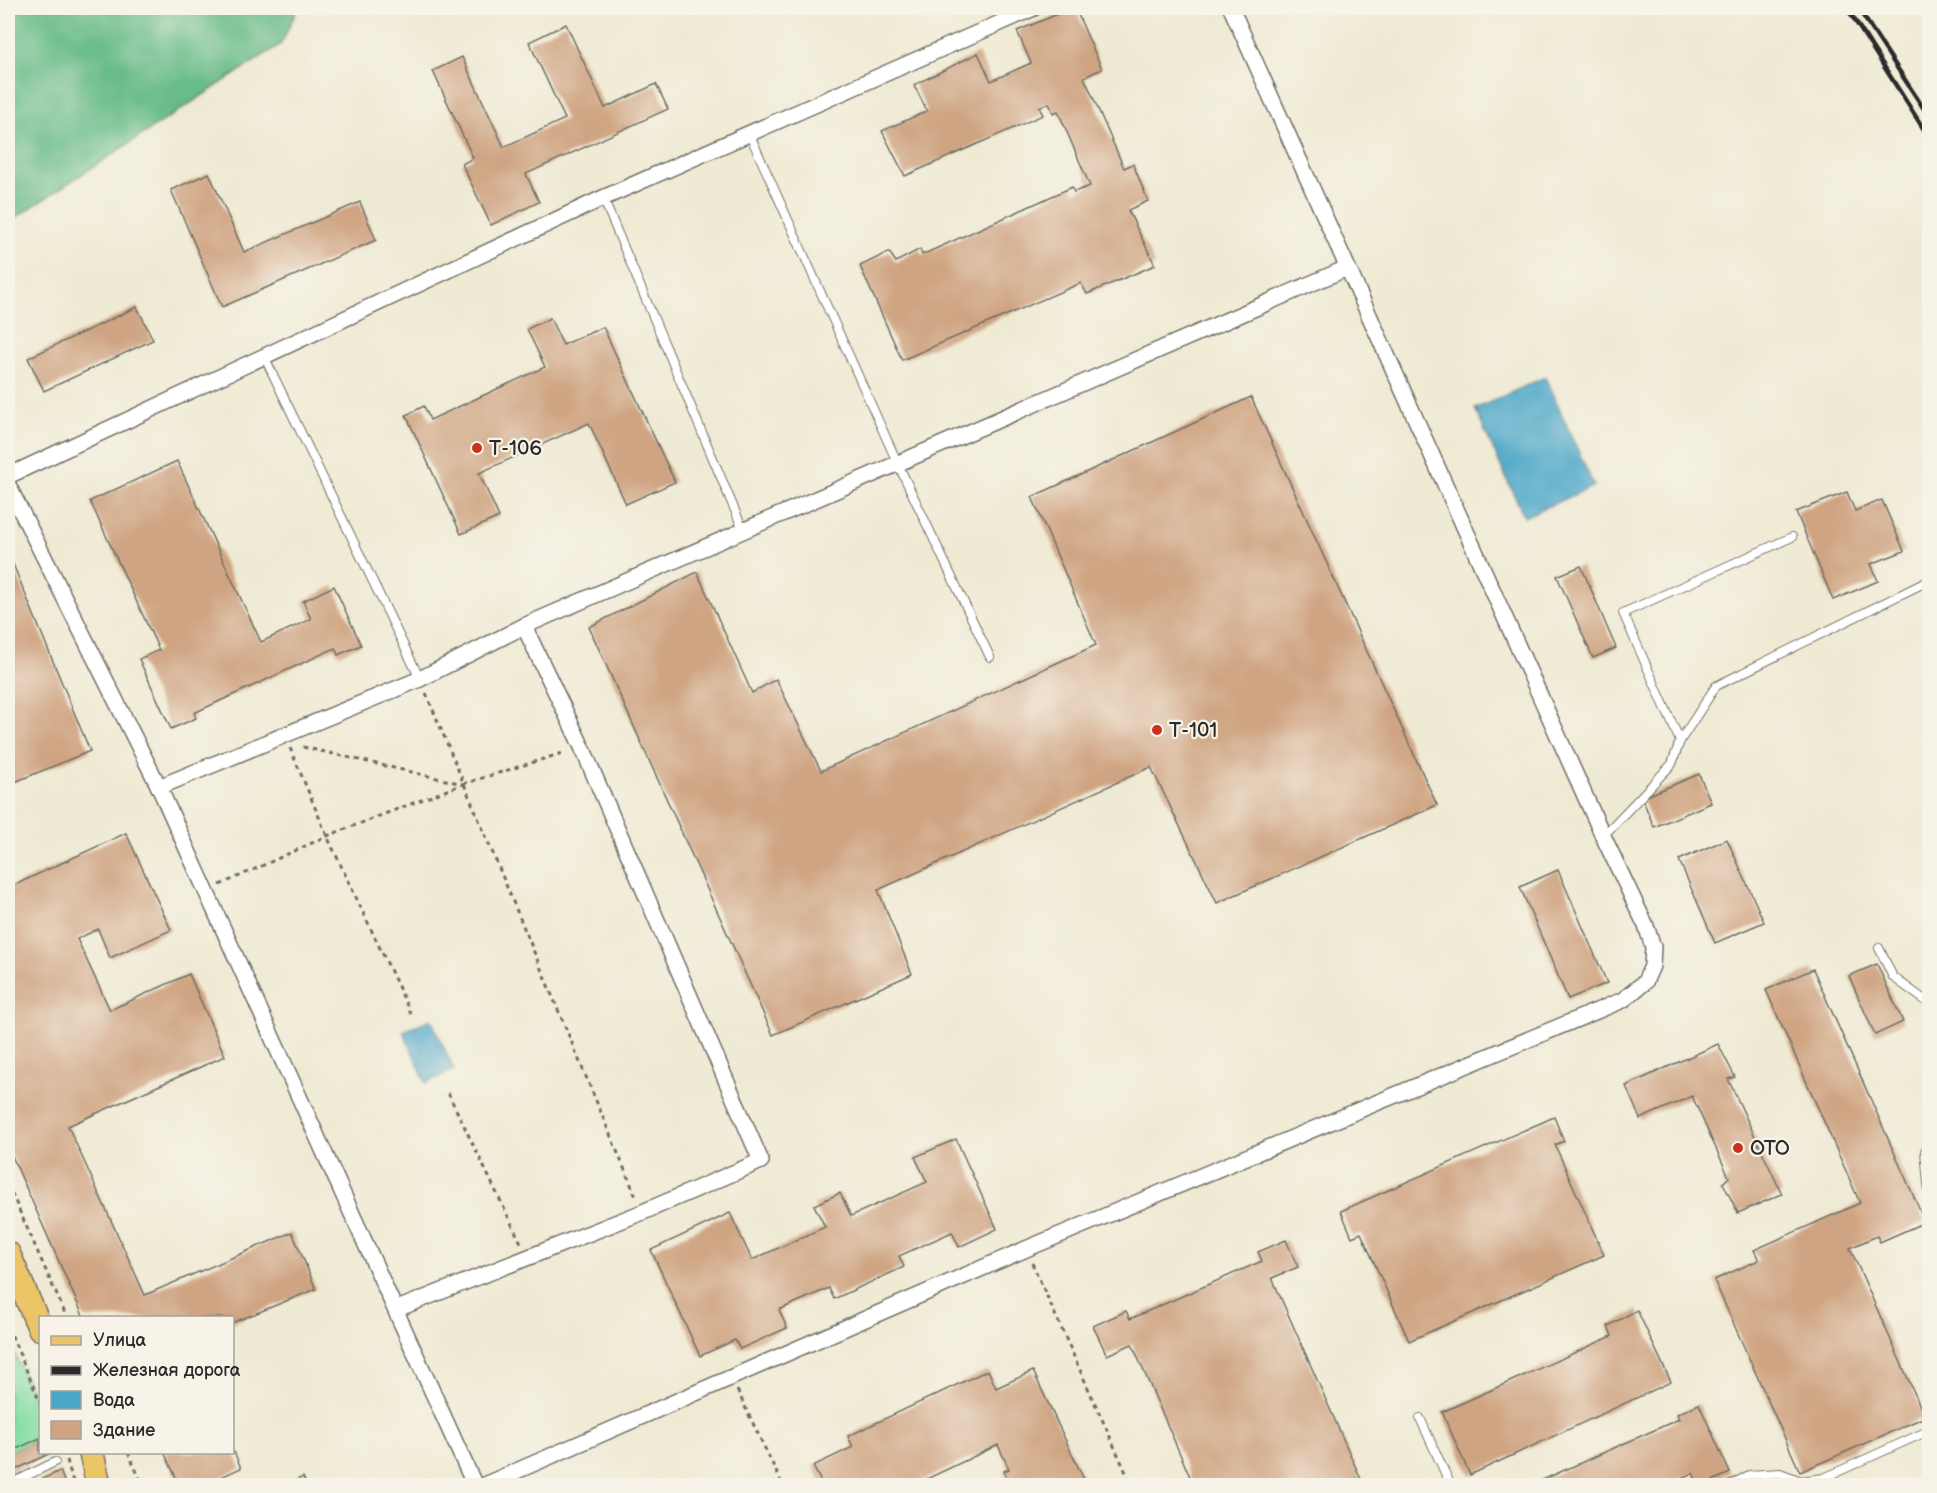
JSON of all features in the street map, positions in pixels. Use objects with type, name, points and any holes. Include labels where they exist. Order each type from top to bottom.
[{"type":"main road","points":[[8,1254],[39,1326]]},
{"type":"main road","points":[[91,1454],[99,1485]]},
{"type":"street","points":[[8,476],[603,198],[1034,8]]},
{"type":"street","points":[[482,1485],[1026,1249],[1623,1000],[1645,982],[1652,966],[1653,947],[1646,926],[1603,836],[1231,8]]},
{"type":"street","points":[[159,788],[420,679],[524,626],[1347,268]]},
{"type":"street","points":[[8,486],[159,788],[475,1485]]},
{"type":"street","points":[[397,1310],[643,1212],[761,1161],[582,747],[524,626]]},
{"type":"lane","points":[[749,133],[897,462],[990,657]]},
{"type":"lane","points":[[603,198],[744,531]]},
{"type":"lane","points":[[264,356],[420,679]]},
{"type":"lane","points":[[1680,741],[1623,613],[1792,537]]},
{"type":"lane","points":[[1603,836],[1672,764],[1680,741],[1716,686],[1929,580]]},
{"type":"lane","points":[[1879,948],[1893,977],[1929,1004]]},
{"type":"lane","points":[[1929,1147],[1925,1151],[1929,1203]]},
{"type":"lane","points":[[1420,1418],[1451,1485]]},
{"type":"lane","points":[[1729,1485],[1749,1475],[1780,1473],[1802,1481],[1824,1478],[1929,1430]]},
{"type":"lane","points":[[8,1485],[55,1462]]},
{"type":"path","points":[[420,679],[643,1212]]},
{"type":"path","points":[[412,1016],[327,836],[288,744],[463,784]]},
{"type":"path","points":[[205,892],[327,836],[463,784],[582,747]]},
{"type":"path","points":[[448,1092],[528,1257]]},
{"type":"path","points":[[8,1185],[67,1316]]},
{"type":"path","points":[[1026,1249],[1132,1485]]},
{"type":"path","points":[[8,1327],[39,1400]]},
{"type":"path","points":[[732,1378],[783,1485]]},
{"type":"path","points":[[64,1454],[74,1485]]},
{"type":"path","points":[[129,1454],[143,1485]]},
{"type":"green space","points":[[8,8],[298,8],[281,44],[15,218],[8,197]]},
{"type":"green space","points":[[8,1339],[39,1411],[39,1438],[8,1453]]},
{"type":"water","points":[[1545,377],[1594,486],[1524,517],[1475,409]]},
{"type":"water","points":[[431,1019],[454,1070],[426,1083],[403,1031]]},
{"type":"building","points":[[1075,8],[1102,69],[1084,77],[1124,168],[1133,164],[1148,201],[1128,210],[1155,265],[1087,294],[1081,283],[902,360],[860,266],[889,252],[896,262],[920,249],[922,255],[1072,187],[1074,192],[1090,186],[1058,111],[1053,113],[1049,103],[1039,107],[1043,115],[905,176],[882,131],[927,111],[914,85],[978,53],[991,81],[1031,63],[1017,31]]},
{"type":"building","points":[[566,24],[605,108],[656,84],[668,109],[526,174],[539,202],[491,225],[462,164],[473,158],[433,71],[462,57],[504,147],[565,119],[529,42]]},
{"type":"building","points":[[209,173],[244,252],[360,202],[376,240],[222,307],[171,190]]},
{"type":"building","points":[[137,307],[153,340],[44,391],[28,358]]},
{"type":"building","name":"Т-106","points":[[550,318],[563,345],[603,327],[675,482],[626,504],[589,423],[479,473],[499,517],[461,534],[406,415],[424,406],[430,420],[545,367],[527,329]]},
{"type":"building","name":"Т-101","points":[[1251,397],[1437,805],[1217,903],[1151,767],[878,890],[912,974],[773,1035],[589,627],[697,572],[752,693],[776,679],[821,771],[1096,645],[1032,497]]},
{"type":"building","points":[[177,461],[261,642],[311,619],[303,601],[334,586],[361,645],[338,655],[335,648],[194,713],[196,718],[171,729],[139,659],[159,650],[90,501]]},
{"type":"building","points":[[1847,492],[1855,511],[1882,500],[1904,551],[1871,564],[1878,581],[1833,600],[1796,512]]},
{"type":"building","points":[[8,552],[90,751],[10,784],[8,778]]},
{"type":"building","points":[[1581,566],[1616,648],[1593,658],[1557,576]]},
{"type":"building","points":[[1699,774],[1711,803],[1654,827],[1642,798]]},
{"type":"building","points":[[126,833],[171,930],[110,958],[98,929],[77,939],[110,1010],[189,974],[225,1056],[68,1126],[145,1295],[292,1232],[316,1289],[234,1322],[234,1316],[83,1316],[8,1147],[8,888]]},
{"type":"building","points":[[1727,839],[1764,922],[1715,943],[1679,860]]},
{"type":"building","points":[[1558,870],[1607,983],[1568,999],[1520,887]]},
{"type":"building","points":[[1877,964],[1903,1022],[1875,1035],[1849,976]]},
{"type":"building","points":[[1813,969],[1925,1222],[1880,1242],[1877,1236],[1850,1248],[1925,1417],[1800,1472],[1714,1280],[1759,1260],[1754,1250],[1860,1203],[1766,990]]},
{"type":"building","name":"ОТО","points":[[1718,1044],[1735,1077],[1728,1079],[1782,1194],[1738,1213],[1723,1183],[1729,1177],[1692,1096],[1640,1119],[1626,1086]]},
{"type":"building","points":[[1554,1117],[1564,1141],[1555,1145],[1604,1255],[1409,1341],[1361,1233],[1352,1237],[1341,1211]]},
{"type":"building","points":[[956,1139],[997,1229],[959,1247],[952,1232],[899,1256],[904,1267],[834,1299],[829,1288],[779,1310],[787,1328],[740,1349],[735,1340],[700,1356],[651,1250],[730,1213],[752,1260],[825,1227],[814,1205],[840,1193],[851,1216],[927,1182],[915,1157]]},
{"type":"building","points":[[1286,1240],[1298,1267],[1272,1278],[1364,1486],[1194,1486],[1132,1344],[1107,1355],[1093,1326],[1126,1311],[1130,1319],[1262,1261],[1258,1252]]},
{"type":"building","points":[[1637,1310],[1671,1382],[1470,1475],[1442,1412],[1612,1336],[1608,1326]]},
{"type":"building","points":[[988,1370],[996,1388],[1033,1371],[1087,1486],[1011,1486],[1004,1471],[1009,1469],[998,1445],[912,1486],[823,1486],[813,1466],[853,1447],[848,1436]]},
{"type":"building","points":[[1699,1404],[1730,1473],[1701,1486],[1693,1473],[1665,1486],[1529,1486],[1679,1419],[1677,1414]]},
{"type":"building","points":[[39,1438],[39,1454],[49,1454],[8,1473],[8,1453]]},
{"type":"building","points":[[234,1452],[241,1468],[202,1486],[180,1486],[165,1454],[234,1454]]},
{"type":"building","points":[[60,1471],[66,1486],[27,1486]]},
{"type":"building","points":[[303,1477],[307,1486],[284,1486]]},
{"type":"railway","points":[[1847,8],[1930,139]]},
{"type":"railway","points":[[1858,8],[1930,118]]},
{"type":"place","name":"Т-106","points":[[477,448]]},
{"type":"place","name":"Т-101","points":[[1157,730]]},
{"type":"place","name":"ОТО","points":[[1738,1148]]}]
